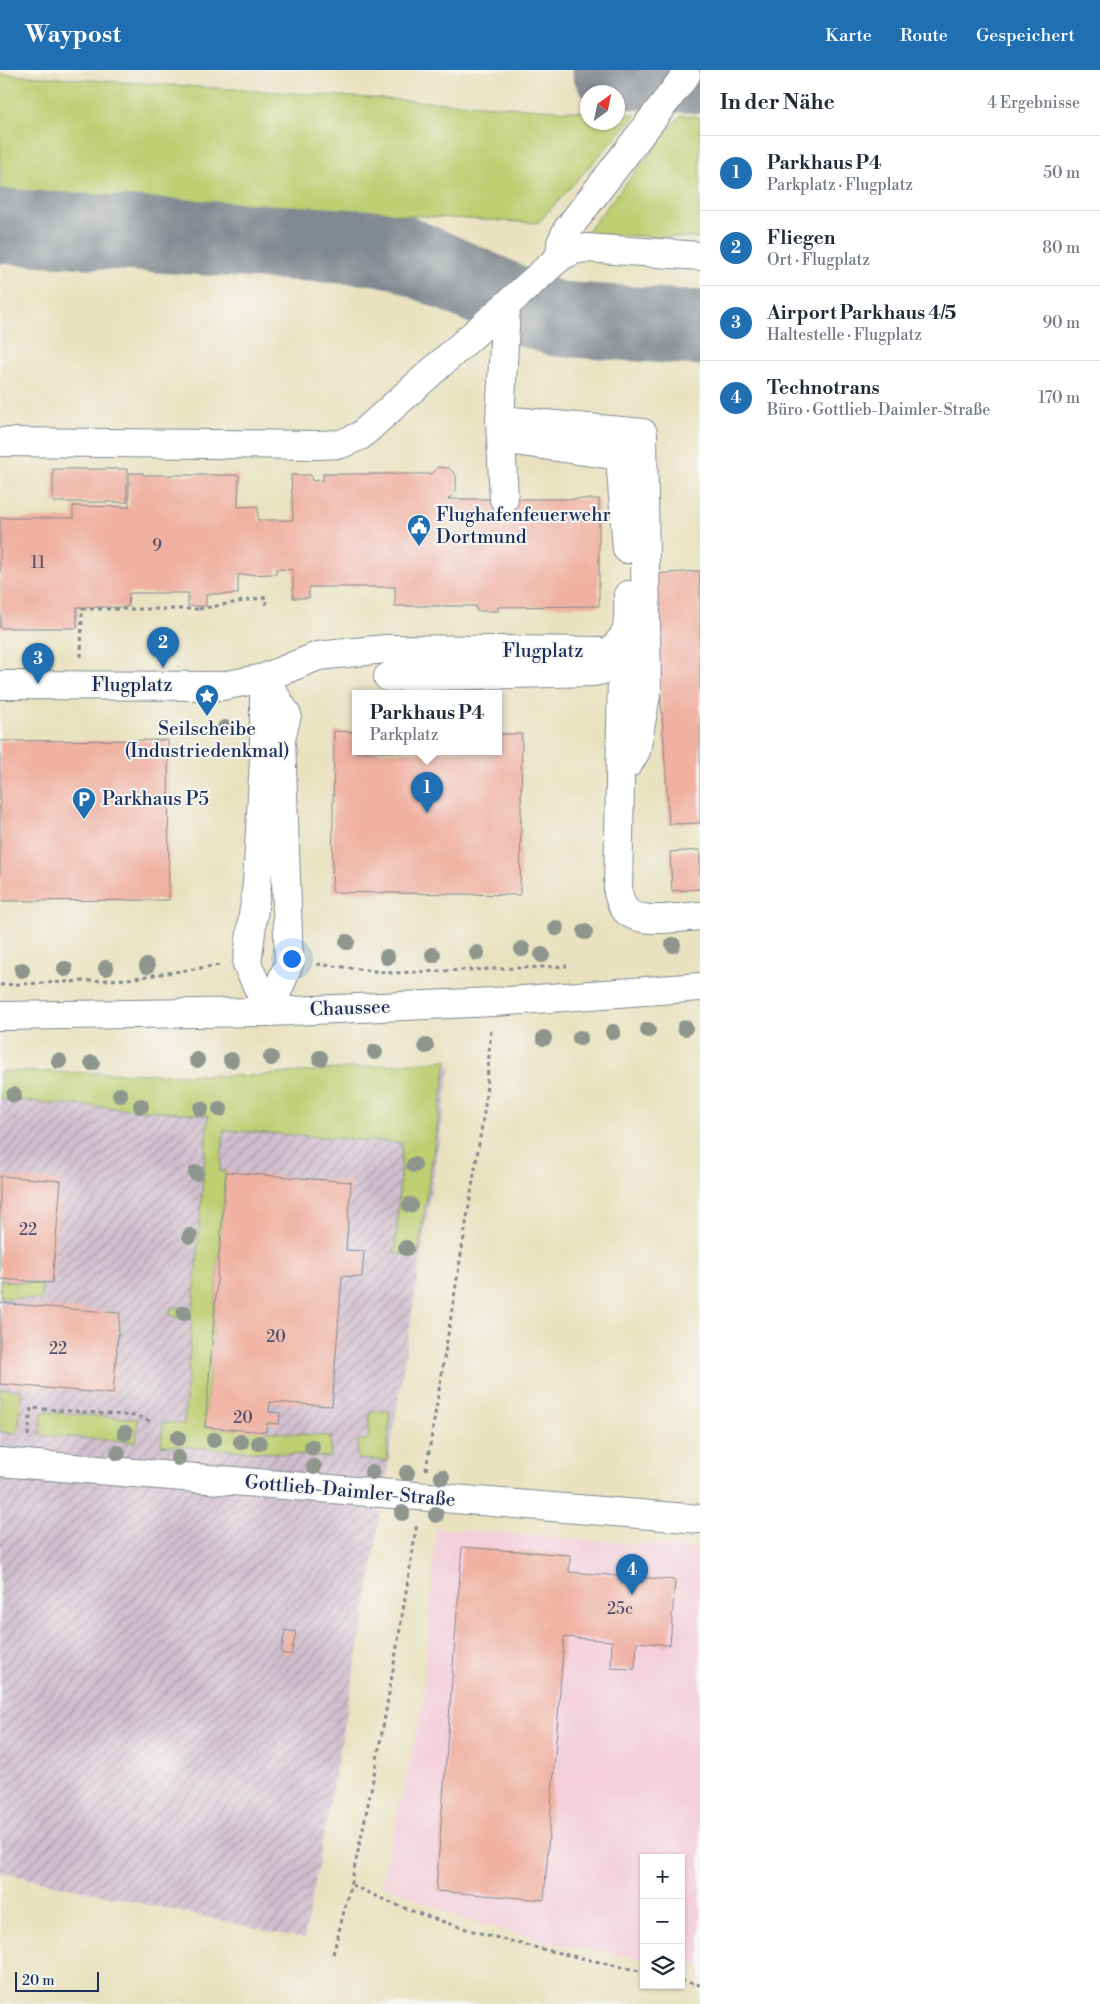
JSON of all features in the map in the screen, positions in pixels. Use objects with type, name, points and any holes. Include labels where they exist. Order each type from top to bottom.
[{"type":"street","points":[[560,257],[561,244],[567,230],[686,75]]},
{"type":"street","points":[[0,442],[319,445],[352,441],[360,436],[560,257],[574,250],[586,248],[700,256]]},
{"type":"street","points":[[504,499],[500,429],[506,306]]},
{"type":"street","points":[[500,429],[619,444],[643,433],[647,689],[636,751],[620,777]]},
{"type":"street","points":[[611,662],[622,642],[629,623],[619,444]]},
{"type":"street","points":[[388,677],[593,672],[611,662],[645,634]]},
{"type":"street","name":"Flugplatz","points":[[0,684],[222,686],[264,678],[318,656],[385,649],[597,651],[611,662]]},
{"type":"street","points":[[611,662],[622,673],[618,893],[624,908],[634,917],[653,919],[700,916]]},
{"type":"street","points":[[264,678],[287,715],[280,739],[289,963],[269,1012]]},
{"type":"street","points":[[264,678],[264,758],[257,884],[247,964],[269,1012]]},
{"type":"street","name":"Chaussee","points":[[0,1016],[269,1012],[494,1002],[700,987]]},
{"type":"street","name":"Gottlieb-Daimler-Straße","points":[[0,1462],[700,1520]]},
{"type":"path","points":[[80,685],[82,609],[198,608],[266,597],[266,605]]},
{"type":"path","points":[[289,963],[323,964],[392,973],[574,966]]},
{"type":"path","points":[[0,985],[128,979],[219,965],[247,964]]},
{"type":"path","points":[[29,1424],[30,1408],[137,1416],[150,1421]]},
{"type":"path","points":[[352,1885],[390,1904],[432,1920],[511,1942],[640,1971]]},
{"type":"path","points":[[685,1982],[700,1985]]},
{"type":"shaded area","points":[[451,1065],[362,1630],[304,1939],[0,1872],[0,1079],[257,1083]]},
{"type":"shaded area","points":[[436,1528],[700,1549],[700,1968],[685,1966],[685,1854],[640,1854],[640,1958],[548,1942],[459,1918],[382,1884],[423,1703]]},
{"type":"green space","points":[[0,74],[580,112],[580,130],[622,130],[538,223],[0,192]]},
{"type":"green space","points":[[625,114],[636,115],[625,127]]},
{"type":"green space","points":[[681,115],[700,117],[700,238],[585,234]]},
{"type":"green space","points":[[447,1060],[418,1256],[395,1254],[402,1143],[224,1130],[220,1171],[226,1172],[205,1427],[331,1436],[330,1457],[161,1445],[163,1422],[184,1424],[192,1318],[170,1316],[171,1307],[193,1309],[208,1115],[0,1099],[0,1071],[251,1076]]},
{"type":"green space","points":[[0,1281],[42,1284],[41,1300],[0,1297]]},
{"type":"green space","points":[[0,1389],[22,1390],[18,1433],[0,1432]]},
{"type":"green space","points":[[370,1411],[390,1411],[387,1461],[357,1459],[358,1440],[368,1440]]},
{"type":"green space","points":[[42,1412],[138,1419],[136,1442],[40,1435]]},
{"type":"building","points":[[438,467],[449,468],[456,475],[456,492],[448,499],[599,499],[599,606],[498,607],[498,611],[476,611],[476,606],[395,606],[395,587],[309,587],[309,598],[293,598],[293,570],[276,569],[276,574],[238,575],[238,594],[206,594],[206,606],[188,606],[188,593],[129,593],[128,607],[77,607],[77,628],[0,628],[0,518],[75,518],[73,516],[73,506],[129,507],[129,473],[143,473],[143,475],[239,475],[238,507],[258,506],[258,520],[293,520],[291,475],[311,475],[312,481],[323,480],[323,474],[432,474]]},
{"type":"building","points":[[53,469],[127,469],[127,502],[53,502]]},
{"type":"building","points":[[700,571],[700,823],[669,824],[653,574]]},
{"type":"building","points":[[334,731],[352,732],[352,755],[502,755],[502,734],[522,734],[520,895],[332,892]]},
{"type":"building","name":"Parkhaus P5","points":[[168,740],[169,900],[0,901],[0,741]]},
{"type":"building","points":[[700,850],[700,889],[672,891],[670,852]]},
{"type":"building","points":[[226,1172],[351,1182],[346,1250],[364,1251],[362,1277],[342,1276],[332,1406],[270,1402],[269,1412],[280,1413],[279,1424],[267,1423],[266,1432],[205,1427]]},
{"type":"building","points":[[0,1176],[61,1181],[52,1283],[0,1279]]},
{"type":"building","points":[[0,1303],[120,1313],[113,1394],[0,1384]]},
{"type":"building","points":[[462,1547],[570,1555],[569,1572],[675,1580],[670,1645],[637,1642],[635,1669],[611,1668],[612,1641],[564,1637],[544,1900],[436,1891]]},
{"type":"building","points":[[285,1630],[296,1632],[291,1655],[281,1653]]},
{"type":"taxiway","points":[[610,70],[700,76]]},
{"type":"taxiway","points":[[0,226],[378,248],[403,253],[531,310],[557,319],[700,328]]},
{"type":"place","name":"Flughafenfeuerwehr Dortmund","points":[[419,547]]},
{"type":"place","name":"Fliegen","points":[[163,668]]},
{"type":"place","name":"Airport Parkhaus 4/5","points":[[38,684]]},
{"type":"place","name":"Seilscheibe (Industriedenkmal)","points":[[207,717]]},
{"type":"place","name":"Parkhaus P4","points":[[427,813]]},
{"type":"place","name":"Parkhaus P5","points":[[84,820]]},
{"type":"place","name":"Technotrans","points":[[632,1595]]}]
